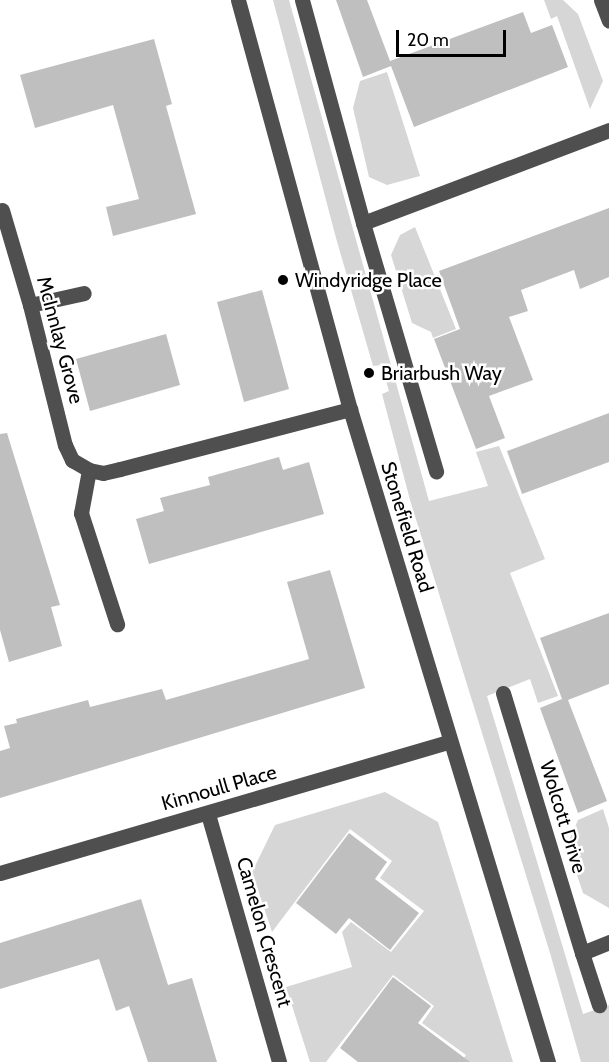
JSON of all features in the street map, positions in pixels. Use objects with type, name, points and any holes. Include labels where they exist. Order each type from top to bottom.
[{"type":"street","name":"Stonefield Road","points":[[238,0],[350,409],[449,742],[548,1062]]},
{"type":"street","points":[[302,0],[363,223],[436,471]]},
{"type":"street","points":[[601,0],[609,21]]},
{"type":"street","points":[[363,223],[609,130]]},
{"type":"street","name":"McInnlay Grove","points":[[3,210],[30,305],[65,445],[72,460],[89,470]]},
{"type":"street","points":[[30,305],[84,293]]},
{"type":"street","points":[[117,624],[81,513],[89,470],[103,473],[120,470],[350,409]]},
{"type":"street","name":"Wolcott Drive","points":[[503,693],[599,1005]]},
{"type":"street","name":"Kinnoull Place","points":[[0,873],[449,742]]},
{"type":"street","name":"Camelon Crescent","points":[[208,814],[279,1062]]},
{"type":"street","points":[[582,953],[609,942]]},
{"type":"shaded area","points":[[273,0],[289,0],[429,501],[488,486],[476,452],[499,446],[545,559],[510,573],[558,696],[538,703],[530,679],[487,696],[583,1014],[609,1005],[609,1062],[581,1062],[550,953],[410,500],[382,394],[389,391],[381,365],[373,366],[336,238]]},
{"type":"shaded area","points":[[544,0],[563,0],[578,14],[603,81],[590,109],[557,16],[551,19]]},
{"type":"shaded area","points":[[387,72],[420,176],[387,185],[369,177],[353,108],[360,81]]},
{"type":"shaded area","points":[[415,227],[456,329],[433,338],[431,332],[412,323],[391,255],[400,235]]},
{"type":"shaded area","points":[[385,792],[438,822],[513,1062],[461,1062],[466,1055],[422,1023],[434,1006],[393,975],[326,1062],[310,1062],[286,987],[352,967],[342,932],[351,922],[391,952],[424,911],[380,878],[392,861],[350,829],[272,932],[252,872],[275,825]]},
{"type":"shaded area","points":[[603,809],[609,828],[609,908],[583,893],[567,845],[578,820]]},
{"type":"building","points":[[336,0],[367,0],[390,61],[523,12],[531,33],[552,25],[568,67],[414,127],[391,66],[363,77]]},
{"type":"building","points":[[154,39],[172,104],[166,106],[196,214],[113,236],[106,207],[139,199],[113,105],[35,128],[20,75]]},
{"type":"building","points":[[609,208],[609,277],[580,289],[574,270],[521,290],[528,311],[509,317],[533,380],[489,396],[505,438],[476,449],[434,339],[460,329],[439,271]]},
{"type":"building","points":[[262,290],[289,389],[244,402],[217,302]]},
{"type":"building","points":[[166,334],[180,385],[90,411],[76,359]]},
{"type":"building","points":[[609,413],[609,462],[522,494],[507,451]]},
{"type":"building","points":[[7,433],[60,605],[51,607],[62,646],[9,662],[0,630],[0,434]]},
{"type":"building","points":[[279,457],[283,470],[309,462],[324,514],[149,564],[136,519],[164,511],[160,498],[210,485],[208,477]]},
{"type":"building","points":[[330,570],[365,688],[0,798],[0,751],[10,748],[4,726],[17,723],[16,719],[88,700],[90,707],[162,689],[166,700],[309,659],[287,582]]},
{"type":"building","points":[[609,613],[609,684],[568,700],[607,801],[578,813],[540,708],[562,699],[540,638]]},
{"type":"building","points":[[349,833],[387,862],[375,879],[419,913],[390,950],[349,918],[336,934],[296,903]]},
{"type":"building","points":[[141,899],[168,985],[192,978],[217,1062],[148,1062],[129,1006],[116,1011],[99,959],[0,989],[0,943]]},
{"type":"building","points":[[393,977],[431,1006],[418,1023],[470,1062],[358,1062],[340,1048]]},
{"type":"place","name":"Windyridge Place","points":[[283,280]]},
{"type":"place","name":"Briarbush Way","points":[[369,373]]}]
